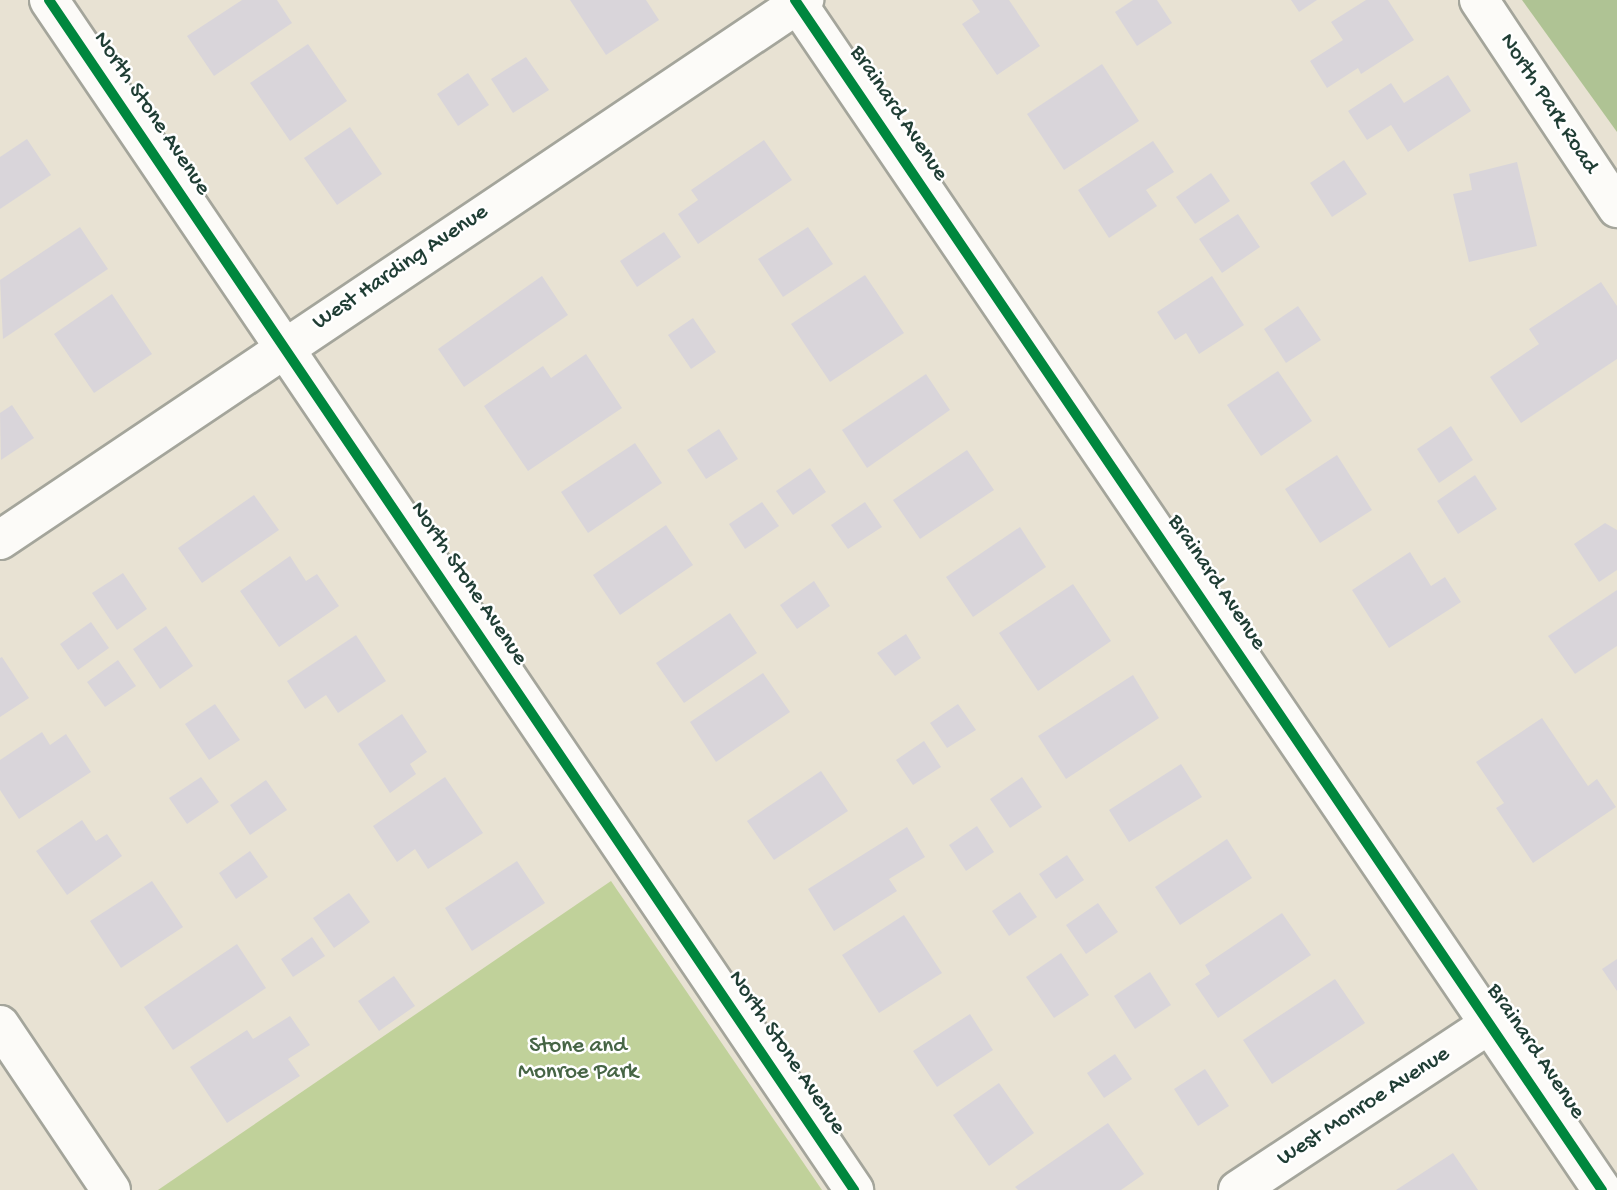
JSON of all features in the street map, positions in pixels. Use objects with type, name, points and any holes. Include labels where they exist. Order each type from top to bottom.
[{"type":"street","name":"North Stone Avenue","points":[[49,0],[854,1190]]},
{"type":"street","name":"North Park Road","points":[[1479,0],[1617,208]]},
{"type":"street","name":"West Harding Avenue","points":[[0,540],[282,347],[799,1]]},
{"type":"street","name":"Brainard Avenue","points":[[799,1],[1602,1190]]},
{"type":"street","name":"West Monroe Avenue","points":[[1238,1190],[1491,1023]]},
{"type":"street","points":[[0,1024],[111,1190]]},
{"type":"green space","points":[[1522,0],[1617,0],[1617,132]]},
{"type":"green space","name":"Stone and Monroe Park","points":[[611,881],[822,1190],[158,1190]]},
{"type":"building","points":[[242,0],[277,0],[292,23],[214,76],[187,36]]},
{"type":"building","points":[[570,0],[646,0],[659,20],[606,55]]},
{"type":"building","points":[[972,0],[1009,0],[1040,46],[997,75],[962,24],[980,12]]},
{"type":"building","points":[[1133,0],[1157,0],[1172,23],[1137,46],[1115,12]]},
{"type":"building","points":[[1291,0],[1317,0],[1299,12]]},
{"type":"building","points":[[1366,0],[1388,0],[1414,40],[1361,74],[1358,68],[1327,88],[1310,61],[1343,40],[1331,22]]},
{"type":"building","points":[[308,44],[347,101],[290,141],[250,83]]},
{"type":"building","points":[[526,57],[549,90],[513,113],[491,79]]},
{"type":"building","points":[[1102,64],[1139,121],[1064,170],[1027,114]]},
{"type":"building","points":[[468,73],[489,105],[458,126],[437,94]]},
{"type":"building","points":[[1448,75],[1471,111],[1408,152],[1391,125],[1367,140],[1348,111],[1391,83],[1404,103]]},
{"type":"building","points":[[350,127],[382,174],[337,205],[304,158]]},
{"type":"building","points":[[27,139],[51,175],[0,209],[0,157]]},
{"type":"building","points":[[764,140],[792,180],[698,244],[678,214],[698,200],[691,190]]},
{"type":"building","points":[[1153,141],[1174,172],[1146,190],[1157,206],[1109,238],[1078,190]]},
{"type":"building","points":[[1344,160],[1367,194],[1332,217],[1310,183]]},
{"type":"building","points":[[1517,162],[1537,246],[1469,262],[1453,194],[1472,190],[1469,174]]},
{"type":"building","points":[[1211,173],[1230,201],[1195,224],[1176,197]]},
{"type":"building","points":[[1238,214],[1260,247],[1222,273],[1199,239]]},
{"type":"building","points":[[80,227],[108,269],[3,339],[0,280]]},
{"type":"building","points":[[808,227],[833,264],[783,297],[758,259]]},
{"type":"building","points":[[664,232],[681,257],[637,287],[620,261]]},
{"type":"building","points":[[865,275],[904,333],[830,382],[791,324]]},
{"type":"building","points":[[542,276],[568,315],[464,387],[438,349]]},
{"type":"building","points":[[1212,276],[1244,325],[1199,354],[1186,333],[1175,340],[1157,312]]},
{"type":"building","points":[[1601,282],[1617,306],[1617,359],[1521,423],[1490,377],[1539,344],[1529,329]]},
{"type":"building","points":[[112,294],[152,354],[94,393],[54,334]]},
{"type":"building","points":[[1298,306],[1321,340],[1286,363],[1264,329]]},
{"type":"building","points":[[693,318],[716,352],[691,369],[668,335]]},
{"type":"building","points":[[586,354],[622,408],[528,471],[484,406],[543,366],[551,378]]},
{"type":"building","points":[[1278,371],[1312,421],[1261,456],[1227,405]]},
{"type":"building","points":[[926,374],[950,410],[867,468],[842,430]]},
{"type":"building","points":[[12,405],[34,438],[1,460],[0,413]]},
{"type":"building","points":[[1451,426],[1473,460],[1439,483],[1417,449]]},
{"type":"building","points":[[719,429],[738,459],[706,479],[687,450]]},
{"type":"building","points":[[635,443],[662,483],[588,533],[561,492]]},
{"type":"building","points":[[967,450],[994,490],[920,539],[893,500]]},
{"type":"building","points":[[1337,455],[1372,510],[1320,543],[1285,489]]},
{"type":"building","points":[[810,468],[826,492],[793,515],[776,491]]},
{"type":"building","points":[[1475,475],[1497,509],[1458,534],[1437,501]]},
{"type":"building","points":[[254,495],[279,530],[202,583],[178,548]]},
{"type":"building","points":[[762,502],[779,526],[745,549],[729,524]]},
{"type":"building","points":[[865,502],[882,527],[848,549],[831,525]]},
{"type":"building","points":[[1605,523],[1617,530],[1617,570],[1599,582],[1574,544]]},
{"type":"building","points":[[666,525],[693,565],[620,615],[593,575]]},
{"type":"building","points":[[1020,527],[1046,567],[973,617],[946,577]]},
{"type":"building","points":[[1410,552],[1431,586],[1445,577],[1461,602],[1389,648],[1352,590]]},
{"type":"building","points":[[290,556],[306,581],[317,574],[339,606],[279,647],[240,591]]},
{"type":"building","points":[[123,573],[147,609],[117,630],[92,593]]},
{"type":"building","points":[[814,581],[830,606],[797,629],[780,605]]},
{"type":"building","points":[[1073,584],[1111,641],[1038,691],[999,633]]},
{"type":"building","points":[[1617,590],[1617,646],[1575,674],[1548,636]]},
{"type":"building","points":[[730,613],[757,653],[684,703],[656,663]]},
{"type":"building","points":[[91,622],[109,648],[78,670],[60,644]]},
{"type":"building","points":[[166,626],[193,666],[160,689],[133,649]]},
{"type":"building","points":[[906,634],[921,658],[895,676],[877,653]]},
{"type":"building","points":[[356,635],[386,681],[338,713],[326,695],[305,709],[287,681]]},
{"type":"building","points":[[2,657],[29,698],[0,717],[0,658]]},
{"type":"building","points":[[118,660],[136,686],[105,707],[87,682]]},
{"type":"building","points":[[763,673],[790,712],[716,762],[690,722]]},
{"type":"building","points":[[1133,675],[1159,718],[1066,779],[1038,736]]},
{"type":"building","points":[[215,704],[240,740],[209,760],[185,724]]},
{"type":"building","points":[[958,704],[976,730],[947,748],[930,723]]},
{"type":"building","points":[[402,714],[427,752],[410,764],[416,774],[390,793],[358,744]]},
{"type":"building","points":[[1542,718],[1588,786],[1597,779],[1616,807],[1533,863],[1496,808],[1504,803],[1476,762]]},
{"type":"building","points":[[42,732],[50,745],[66,734],[91,772],[19,819],[0,790],[0,760]]},
{"type":"building","points":[[924,741],[941,767],[913,785],[896,760]]},
{"type":"building","points":[[1181,764],[1202,797],[1129,842],[1109,810]]},
{"type":"building","points":[[821,771],[848,811],[774,860],[747,821]]},
{"type":"building","points":[[201,777],[219,802],[187,824],[169,798]]},
{"type":"building","points":[[445,777],[483,833],[428,869],[415,849],[397,862],[373,826]]},
{"type":"building","points":[[1022,777],[1042,807],[1010,828],[990,799]]},
{"type":"building","points":[[266,780],[287,810],[250,835],[230,805]]},
{"type":"building","points":[[82,820],[96,841],[107,834],[122,856],[67,895],[36,851]]},
{"type":"building","points":[[977,826],[994,852],[966,871],[949,845]]},
{"type":"building","points":[[907,827],[925,857],[889,879],[897,891],[834,931],[808,889]]},
{"type":"building","points":[[1227,839],[1252,878],[1180,925],[1155,887]]},
{"type":"building","points":[[250,851],[268,877],[236,899],[219,873]]},
{"type":"building","points":[[1067,855],[1084,880],[1056,899],[1039,874]]},
{"type":"building","points":[[517,861],[545,903],[472,951],[445,908]]},
{"type":"building","points":[[152,881],[183,927],[121,968],[90,921]]},
{"type":"building","points":[[1020,892],[1037,917],[1009,936],[992,911]]},
{"type":"building","points":[[349,893],[370,922],[334,948],[313,918]]},
{"type":"building","points":[[1098,903],[1118,932],[1086,954],[1066,925]]},
{"type":"building","points":[[1282,913],[1311,955],[1218,1018],[1195,984],[1210,974],[1205,965]]},
{"type":"building","points":[[904,915],[942,973],[879,1013],[842,955]]},
{"type":"building","points":[[312,937],[325,956],[293,977],[281,959]]},
{"type":"building","points":[[237,944],[266,988],[173,1050],[144,1007]]},
{"type":"building","points":[[1061,953],[1089,995],[1054,1018],[1026,977]]},
{"type":"building","points":[[1617,959],[1617,991],[1602,969]]},
{"type":"building","points":[[1150,972],[1171,1005],[1135,1029],[1114,996]]},
{"type":"building","points":[[394,976],[415,1006],[379,1031],[358,1001]]},
{"type":"building","points":[[1335,979],[1365,1023],[1272,1084],[1243,1040]]},
{"type":"building","points":[[970,1014],[993,1050],[937,1087],[913,1051]]},
{"type":"building","points":[[290,1016],[310,1045],[288,1059],[300,1076],[227,1123],[190,1067],[247,1030],[253,1039]]},
{"type":"building","points":[[1115,1054],[1132,1079],[1104,1098],[1087,1073]]},
{"type":"building","points":[[1205,1069],[1229,1106],[1198,1126],[1174,1089]]},
{"type":"building","points":[[999,1083],[1034,1133],[989,1166],[953,1115]]},
{"type":"building","points":[[1108,1123],[1144,1174],[1121,1190],[1018,1190],[1015,1187]]},
{"type":"building","points":[[1453,1153],[1478,1190],[1396,1190]]},
{"type":"cycle path","points":[[49,0],[854,1190]]},
{"type":"cycle path","points":[[795,0],[1602,1190]]}]
